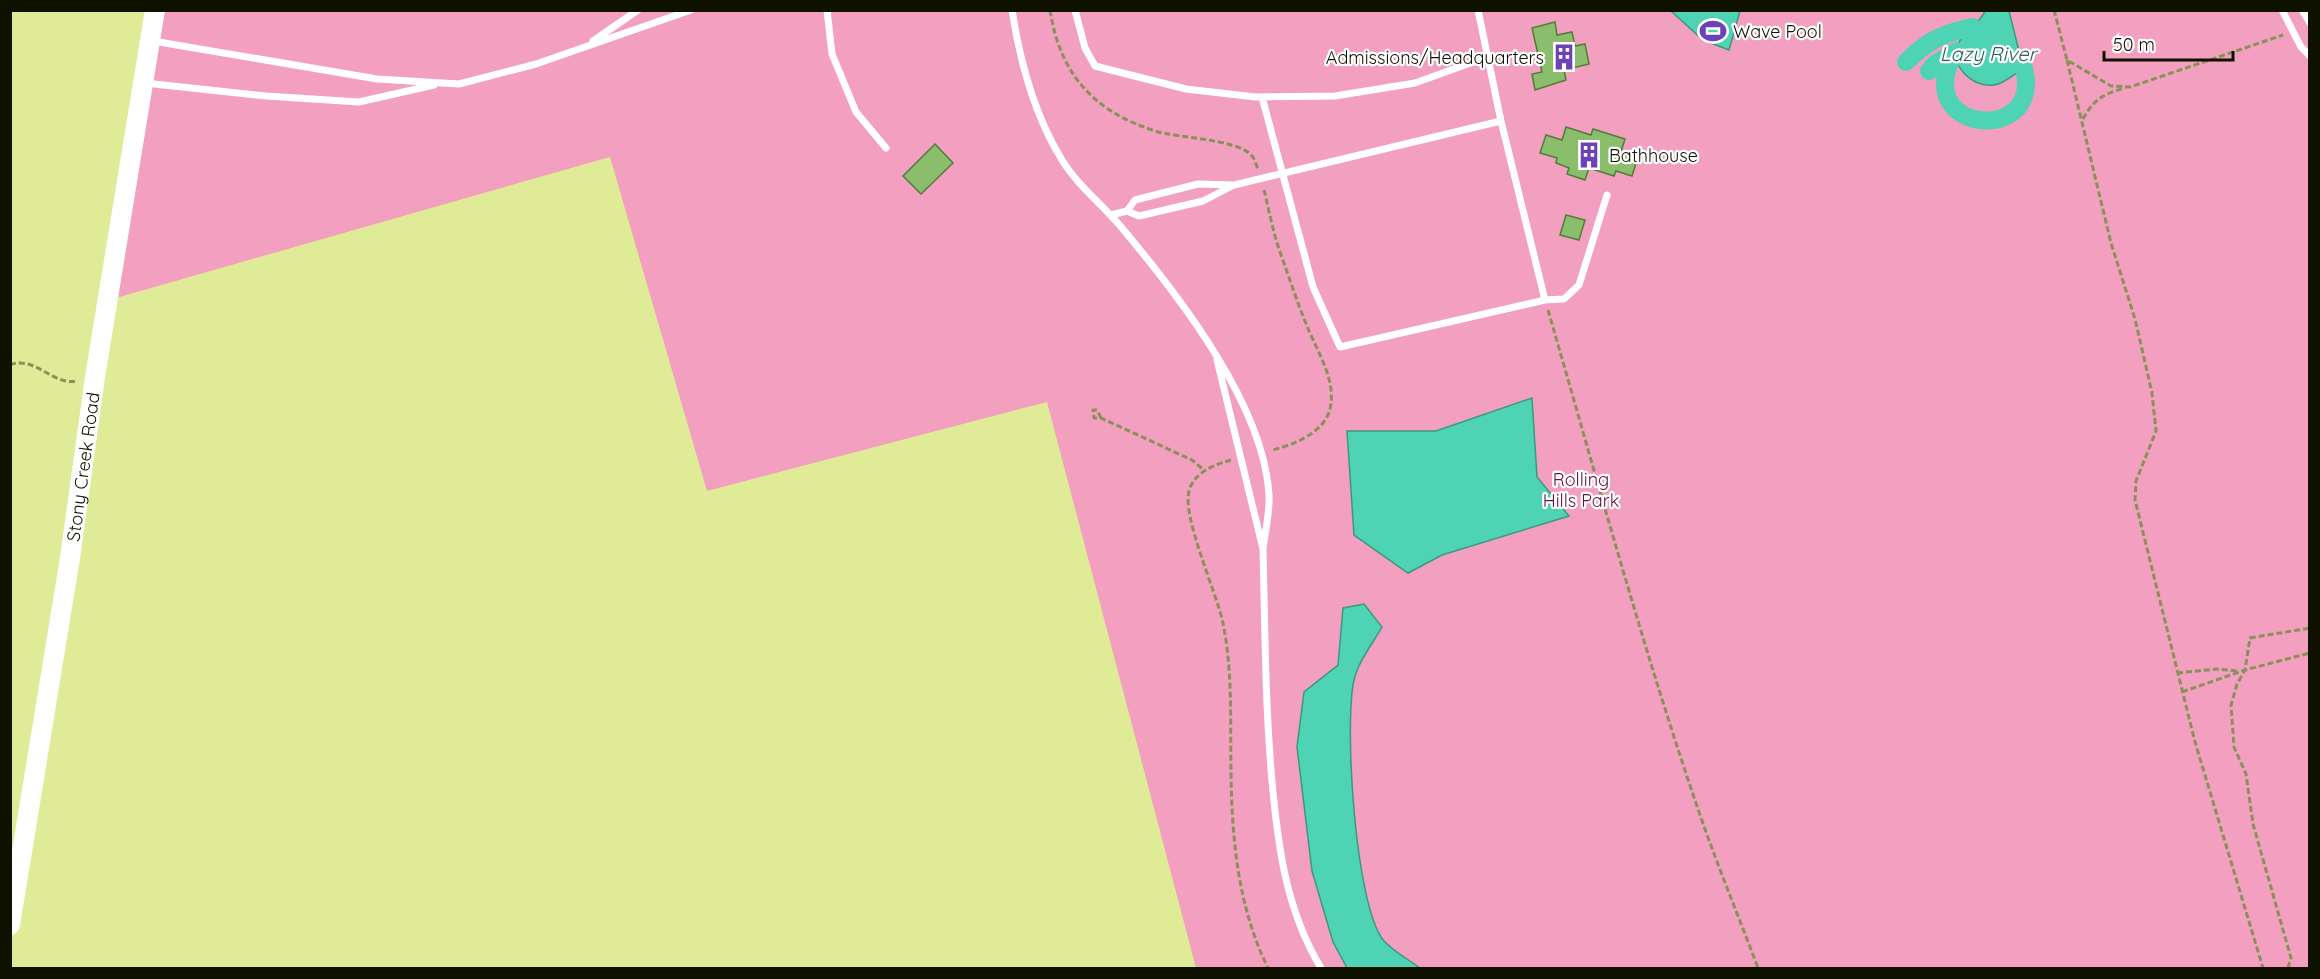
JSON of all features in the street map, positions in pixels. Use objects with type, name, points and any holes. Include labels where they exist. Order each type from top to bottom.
[{"type":"main road","name":"Stony Creek Road","points":[[10,925],[70,558],[95,377],[145,83],[155,10]]},
{"type":"lane","points":[[586,46],[638,10]]},
{"type":"lane","points":[[151,41],[376,79],[459,84],[536,64],[691,10]]},
{"type":"lane","points":[[826,10],[832,54],[856,112],[886,148]]},
{"type":"lane","points":[[1012,10],[1030,92],[1063,161],[1111,215],[1197,325],[1240,396],[1262,453],[1269,496],[1263,549],[1268,730],[1279,849],[1289,898],[1321,969]]},
{"type":"lane","points":[[1075,10],[1085,48],[1095,66],[1186,89],[1262,97],[1335,96],[1415,83],[1487,57]]},
{"type":"lane","points":[[1478,10],[1501,121],[1545,300]]},
{"type":"lane","points":[[2282,10],[2301,47],[2310,56]]},
{"type":"lane","points":[[2302,10],[2310,23]]},
{"type":"lane","points":[[145,83],[266,96],[359,102],[440,84]]},
{"type":"lane","points":[[1262,97],[1314,287],[1340,347],[1545,300],[1564,299],[1579,285],[1606,195]]},
{"type":"lane","points":[[1111,215],[1127,211],[1140,216],[1203,201],[1234,185],[1501,121]]},
{"type":"lane","points":[[1127,211],[1135,200],[1198,184],[1234,185]]},
{"type":"lane","points":[[1217,360],[1263,549]]},
{"type":"path","points":[[2054,10],[2111,243],[2135,319],[2152,393],[2156,431],[2136,482],[2135,500],[2182,692],[2263,969]]},
{"type":"path","points":[[2082,120],[2091,104],[2103,94],[2272,40],[2292,31]]},
{"type":"path","points":[[2067,60],[2111,86],[2130,87]]},
{"type":"path","points":[[1545,300],[1609,528],[1664,701],[1701,816],[1758,969]]},
{"type":"path","points":[[10,365],[28,364],[68,383],[95,377]]},
{"type":"path","points":[[1101,418],[1192,460],[1205,471]]},
{"type":"path","points":[[2288,969],[2291,958],[2253,824],[2246,774],[2234,747],[2231,705],[2237,684],[2246,670],[2250,638],[2310,628]]},
{"type":"path","points":[[2182,692],[2246,670],[2310,653]]},
{"type":"path","points":[[2177,673],[2217,669],[2240,672]]},
{"type":"green space","name":"Rolling Hills Park","points":[[163,11],[2309,11],[2309,968],[1196,968],[1047,402],[707,491],[610,157],[116,298]]},
{"type":"water","name":"Wave Pool","points":[[1671,11],[1740,11],[1729,50],[1703,40]]},
{"type":"water","name":"Lazy River","points":[[1985,11],[2009,11],[2021,59],[2018,72],[2004,82],[1994,85],[1972,80],[1961,69],[1956,55],[1959,41],[1979,21]]},
{"type":"water","points":[[1532,398],[1537,477],[1569,516],[1442,555],[1408,573],[1354,535],[1347,431],[1436,431]]},
{"type":"water","points":[[1364,604],[1382,627],[1356,673],[1351,702],[1351,773],[1359,855],[1374,922],[1384,941],[1420,968],[1347,968],[1333,942],[1312,871],[1297,747],[1304,692],[1338,665],[1343,608]]},
{"type":"building","name":"Admissions/Headquarters","points":[[1555,22],[1557,35],[1572,32],[1575,46],[1585,44],[1589,64],[1564,70],[1566,80],[1535,90],[1532,74],[1542,72],[1532,28]]},
{"type":"building","name":"Bathhouse","points":[[1566,127],[1591,135],[1593,129],[1625,139],[1621,152],[1638,157],[1632,176],[1616,171],[1614,176],[1589,168],[1585,180],[1567,174],[1569,168],[1556,163],[1557,158],[1540,153],[1546,135],[1562,140]]},
{"type":"building","points":[[935,144],[953,163],[921,194],[903,176]]},
{"type":"building","points":[[1566,215],[1585,220],[1579,240],[1560,235]]},
{"type":"waterway","points":[[1906,62],[1921,48],[1936,39],[1972,27]]},
{"type":"waterway","points":[[1956,51],[1946,77],[1947,97],[1958,111],[1974,119],[1992,120],[2009,115],[2022,102],[2026,82],[2021,59]]},
{"type":"waterway","points":[[1929,71],[1936,63],[1952,54]]},
{"type":"place","name":"Wave Pool","points":[[1713,31]]},
{"type":"place","name":"Admissions/Headquarters","points":[[1564,57]]},
{"type":"place","name":"Bathhouse","points":[[1589,155]]}]
